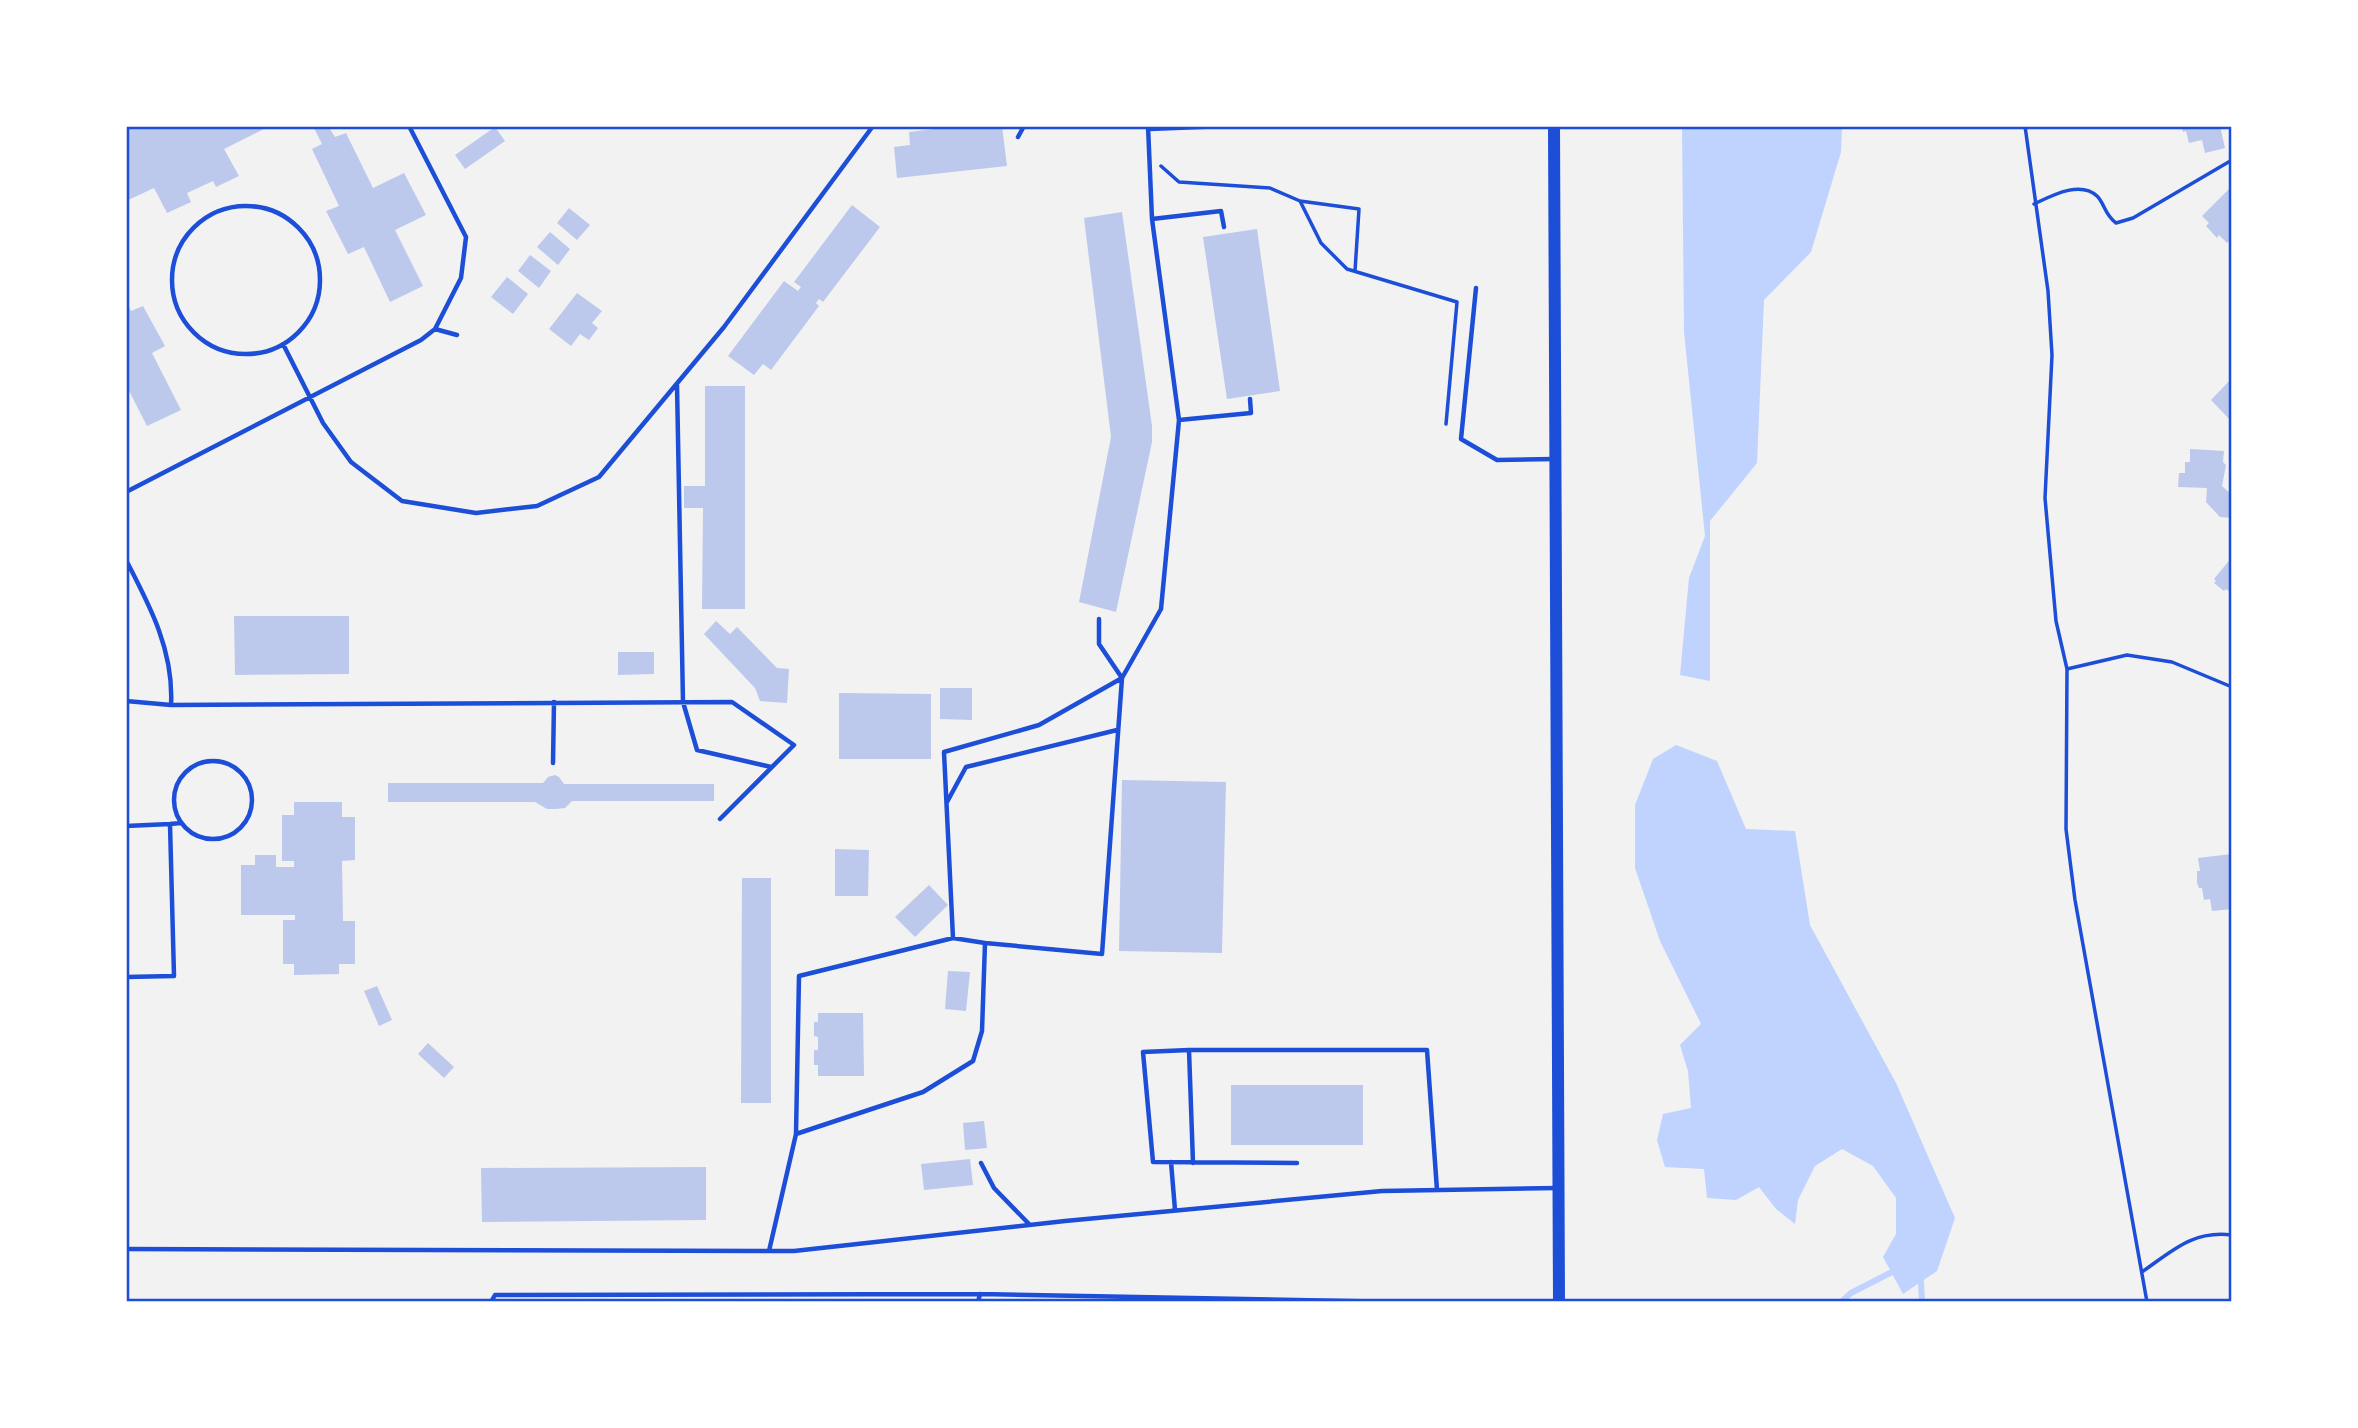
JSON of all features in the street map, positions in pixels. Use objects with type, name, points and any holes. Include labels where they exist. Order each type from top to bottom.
[{"type":"main road","points":[[1555,126],[1559,1302]]},
{"type":"lane","points":[[126,491],[421,340],[435,329],[461,278],[466,237],[409,126]]},
{"type":"lane","points":[[283,344],[323,423],[351,462],[402,500],[476,513],[537,506],[599,477],[724,327],[873,126]]},
{"type":"lane","points":[[1018,137],[1024,126]]},
{"type":"lane","points":[[769,1251],[796,1134],[799,976],[953,938],[1102,954],[1122,678],[1161,609],[1180,420],[1152,219],[1149,127],[1226,126]]},
{"type":"lane","points":[[232,206],[255,206],[277,212],[287,218],[297,225],[311,243],[319,265],[320,288],[314,310],[301,330],[283,344],[259,353],[233,353],[209,344],[189,328],[176,305],[171,280],[176,255],[188,233],[208,216],[232,206]]},
{"type":"lane","points":[[1152,219],[1221,211],[1224,228]]},
{"type":"lane","points":[[1476,288],[1461,439],[1497,460],[1555,459]]},
{"type":"lane","points":[[435,329],[457,335]]},
{"type":"lane","points":[[677,384],[683,702],[697,750],[771,768]]},
{"type":"lane","points":[[1180,420],[1251,413],[1250,399]]},
{"type":"lane","points":[[126,560],[156,618],[166,653],[172,690],[171,705]]},
{"type":"lane","points":[[1099,619],[1098,644],[1122,678]]},
{"type":"lane","points":[[953,938],[944,752],[1039,724],[1122,678]]},
{"type":"lane","points":[[126,701],[171,705],[732,702],[794,744],[720,819]]},
{"type":"lane","points":[[553,763],[554,702]]},
{"type":"lane","points":[[947,803],[966,767],[1117,730]]},
{"type":"lane","points":[[207,761],[232,765],[242,772],[249,782],[252,807],[240,828],[217,839],[204,838],[191,833],[181,823],[175,811],[174,797],[177,784],[184,773],[195,764],[207,761]]},
{"type":"lane","points":[[126,826],[181,823]]},
{"type":"lane","points":[[126,977],[174,976],[170,824]]},
{"type":"lane","points":[[796,1134],[923,1092],[973,1061],[982,1031],[985,943]]},
{"type":"lane","points":[[1189,1050],[1193,1163]]},
{"type":"lane","points":[[1297,1163],[1153,1162],[1143,1052],[1427,1050],[1437,1190]]},
{"type":"lane","points":[[1171,1162],[1175,1210]]},
{"type":"lane","points":[[981,1163],[995,1188],[1029,1225]]},
{"type":"lane","points":[[126,1249],[794,1251],[1175,1210],[1382,1191],[1558,1188]]},
{"type":"lane","points":[[978,1302],[980,1294]]},
{"type":"lane","points":[[491,1302],[495,1295],[980,1294],[1401,1302]]},
{"type":"path","points":[[2025,126],[2034,204],[2049,291],[2053,355],[2045,498],[2056,621],[2067,669],[2066,829],[2075,900],[2147,1302]]},
{"type":"path","points":[[1149,156],[1179,182],[1270,188],[1300,201],[1359,209],[1355,271]]},
{"type":"path","points":[[2034,204],[2059,192],[2083,190],[2097,196],[2107,216],[2116,223],[2133,218],[2232,160]]},
{"type":"path","points":[[1300,201],[1321,243],[1347,269],[1457,302],[1446,424]]},
{"type":"path","points":[[2067,669],[2127,654],[2172,662],[2232,687]]},
{"type":"path","points":[[2142,1272],[2185,1242],[2213,1232],[2232,1235]]},
{"type":"water","points":[[1682,126],[1842,126],[1841,152],[1811,252],[1764,300],[1757,463],[1710,521],[1710,681],[1680,675],[1689,578],[1705,536],[1684,332]]},
{"type":"water","points":[[1676,745],[1717,761],[1746,829],[1795,831],[1810,925],[1896,1083],[1955,1218],[1937,1271],[1903,1294],[1883,1257],[1896,1234],[1896,1198],[1873,1166],[1842,1149],[1815,1166],[1798,1200],[1795,1224],[1776,1209],[1759,1187],[1736,1200],[1707,1198],[1704,1169],[1665,1167],[1657,1140],[1663,1114],[1691,1108],[1688,1071],[1680,1045],[1701,1024],[1660,941],[1635,868],[1635,805],[1653,759]]},
{"type":"building","points":[[126,126],[270,126],[224,149],[239,176],[216,187],[213,181],[187,193],[191,202],[167,213],[154,188],[126,201]]},
{"type":"building","points":[[313,126],[328,126],[335,137],[346,133],[373,188],[404,173],[426,215],[395,230],[423,286],[390,302],[364,247],[348,254],[326,211],[339,206],[312,149],[322,144]]},
{"type":"building","points":[[960,126],[1002,126],[1007,166],[897,178],[894,147],[910,145],[909,132]]},
{"type":"building","points":[[2181,126],[2220,126],[2225,148],[2205,153],[2202,140],[2189,143],[2186,131],[2183,132]]},
{"type":"building","points":[[495,127],[505,141],[465,169],[455,155]]},
{"type":"building","points":[[2232,186],[2232,238],[2227,243],[2219,235],[2217,238],[2206,226],[2209,223],[2202,216]]},
{"type":"building","points":[[852,205],[880,227],[823,302],[819,299],[816,303],[819,306],[771,370],[763,364],[754,375],[728,356],[784,281],[798,291],[801,287],[794,282]]},
{"type":"building","points":[[569,208],[590,225],[577,240],[557,223]]},
{"type":"building","points":[[1122,212],[1152,442],[1116,612],[1079,602],[1111,437],[1084,218]]},
{"type":"building","points":[[1257,229],[1280,391],[1227,399],[1203,237]]},
{"type":"building","points":[[550,232],[570,249],[558,265],[537,247]]},
{"type":"building","points":[[530,255],[551,271],[539,288],[518,271]]},
{"type":"building","points":[[507,277],[528,294],[513,314],[491,297]]},
{"type":"building","points":[[577,293],[602,311],[592,323],[598,328],[589,340],[580,334],[571,346],[549,329]]},
{"type":"building","points":[[126,302],[131,311],[143,306],[165,346],[152,353],[181,410],[147,426],[126,385]]},
{"type":"building","points":[[2231,379],[2232,381],[2232,422],[2211,400]]},
{"type":"building","points":[[705,386],[745,386],[745,609],[702,609],[703,508],[684,508],[684,486],[705,486]]},
{"type":"building","points":[[2190,449],[2224,451],[2223,462],[2226,465],[2222,486],[2232,495],[2232,518],[2220,517],[2206,502],[2207,488],[2178,487],[2179,473],[2185,473],[2185,462],[2190,462]]},
{"type":"building","points":[[2232,557],[2232,594],[2214,583],[2214,579]]},
{"type":"building","points":[[234,616],[349,616],[349,674],[235,675]]},
{"type":"building","points":[[716,621],[730,634],[737,627],[777,668],[789,669],[787,703],[760,701],[755,688],[704,634]]},
{"type":"building","points":[[618,652],[654,652],[654,674],[618,675]]},
{"type":"building","points":[[940,688],[972,688],[972,720],[940,719]]},
{"type":"building","points":[[839,693],[931,694],[931,759],[839,759]]},
{"type":"building","points":[[555,775],[564,784],[714,784],[714,801],[572,801],[565,808],[556,809],[547,809],[535,802],[388,802],[388,783],[543,783],[548,777]]},
{"type":"building","points":[[1122,780],[1226,782],[1222,953],[1119,951]]},
{"type":"building","points":[[294,802],[342,802],[342,817],[355,817],[355,860],[342,861],[343,921],[355,921],[355,964],[339,964],[339,974],[294,975],[294,964],[283,964],[283,920],[295,920],[295,915],[241,915],[241,865],[255,865],[255,855],[276,855],[276,867],[294,867],[294,861],[282,861],[282,815],[294,815]]},
{"type":"building","points":[[835,849],[869,850],[868,896],[835,896]]},
{"type":"building","points":[[2232,854],[2232,909],[2212,911],[2210,899],[2204,900],[2202,888],[2199,888],[2197,883],[2197,871],[2200,871],[2198,858]]},
{"type":"building","points":[[742,878],[771,878],[771,1103],[741,1103]]},
{"type":"building","points":[[929,885],[948,905],[915,937],[895,917]]},
{"type":"building","points":[[948,971],[970,972],[966,1011],[945,1009]]},
{"type":"building","points":[[377,986],[392,1020],[379,1026],[364,991]]},
{"type":"building","points":[[818,1013],[863,1013],[864,1076],[818,1076],[818,1065],[814,1065],[814,1050],[818,1050],[818,1037],[814,1036],[814,1022],[818,1022]]},
{"type":"building","points":[[428,1043],[454,1067],[444,1078],[418,1054]]},
{"type":"building","points":[[1231,1085],[1363,1085],[1363,1145],[1231,1145]]},
{"type":"building","points":[[984,1121],[987,1148],[965,1150],[963,1123]]},
{"type":"building","points":[[970,1159],[973,1185],[924,1190],[921,1164]]},
{"type":"building","points":[[706,1167],[706,1220],[482,1222],[481,1168]]},
{"type":"waterway","points":[[1841,1302],[1851,1293],[1890,1273]]},
{"type":"waterway","points":[[1921,1282],[1922,1302]]}]
